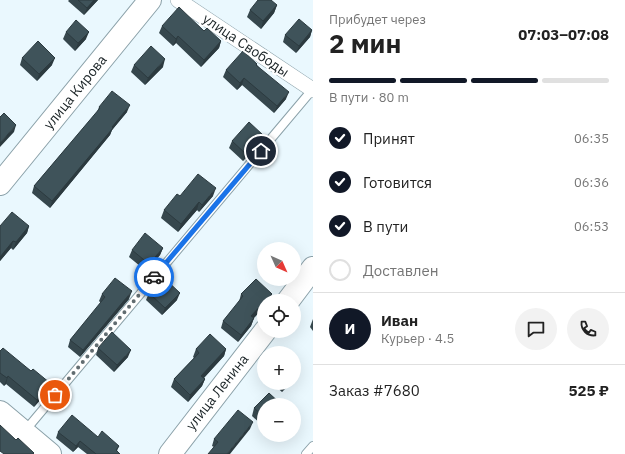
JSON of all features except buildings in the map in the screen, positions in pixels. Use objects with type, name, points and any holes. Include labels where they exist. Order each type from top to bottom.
[{"type":"main road","name":"улица Кирова","points":[[0,184],[150,0]]},
{"type":"main road","points":[[293,294],[313,268]]},
{"type":"main road","name":"улица Ленина","points":[[170,454],[260,338]]},
{"type":"main road","points":[[0,412],[50,454]]},
{"type":"street","name":"улица Свободы","points":[[178,0],[313,90]]},
{"type":"lane","points":[[24,432],[313,90]]},
{"type":"lane","points":[[306,454],[313,446]]},
{"type":"way so far","points":[[55,395],[154,277]]},
{"type":"route","points":[[154,277],[261,151]]}]
